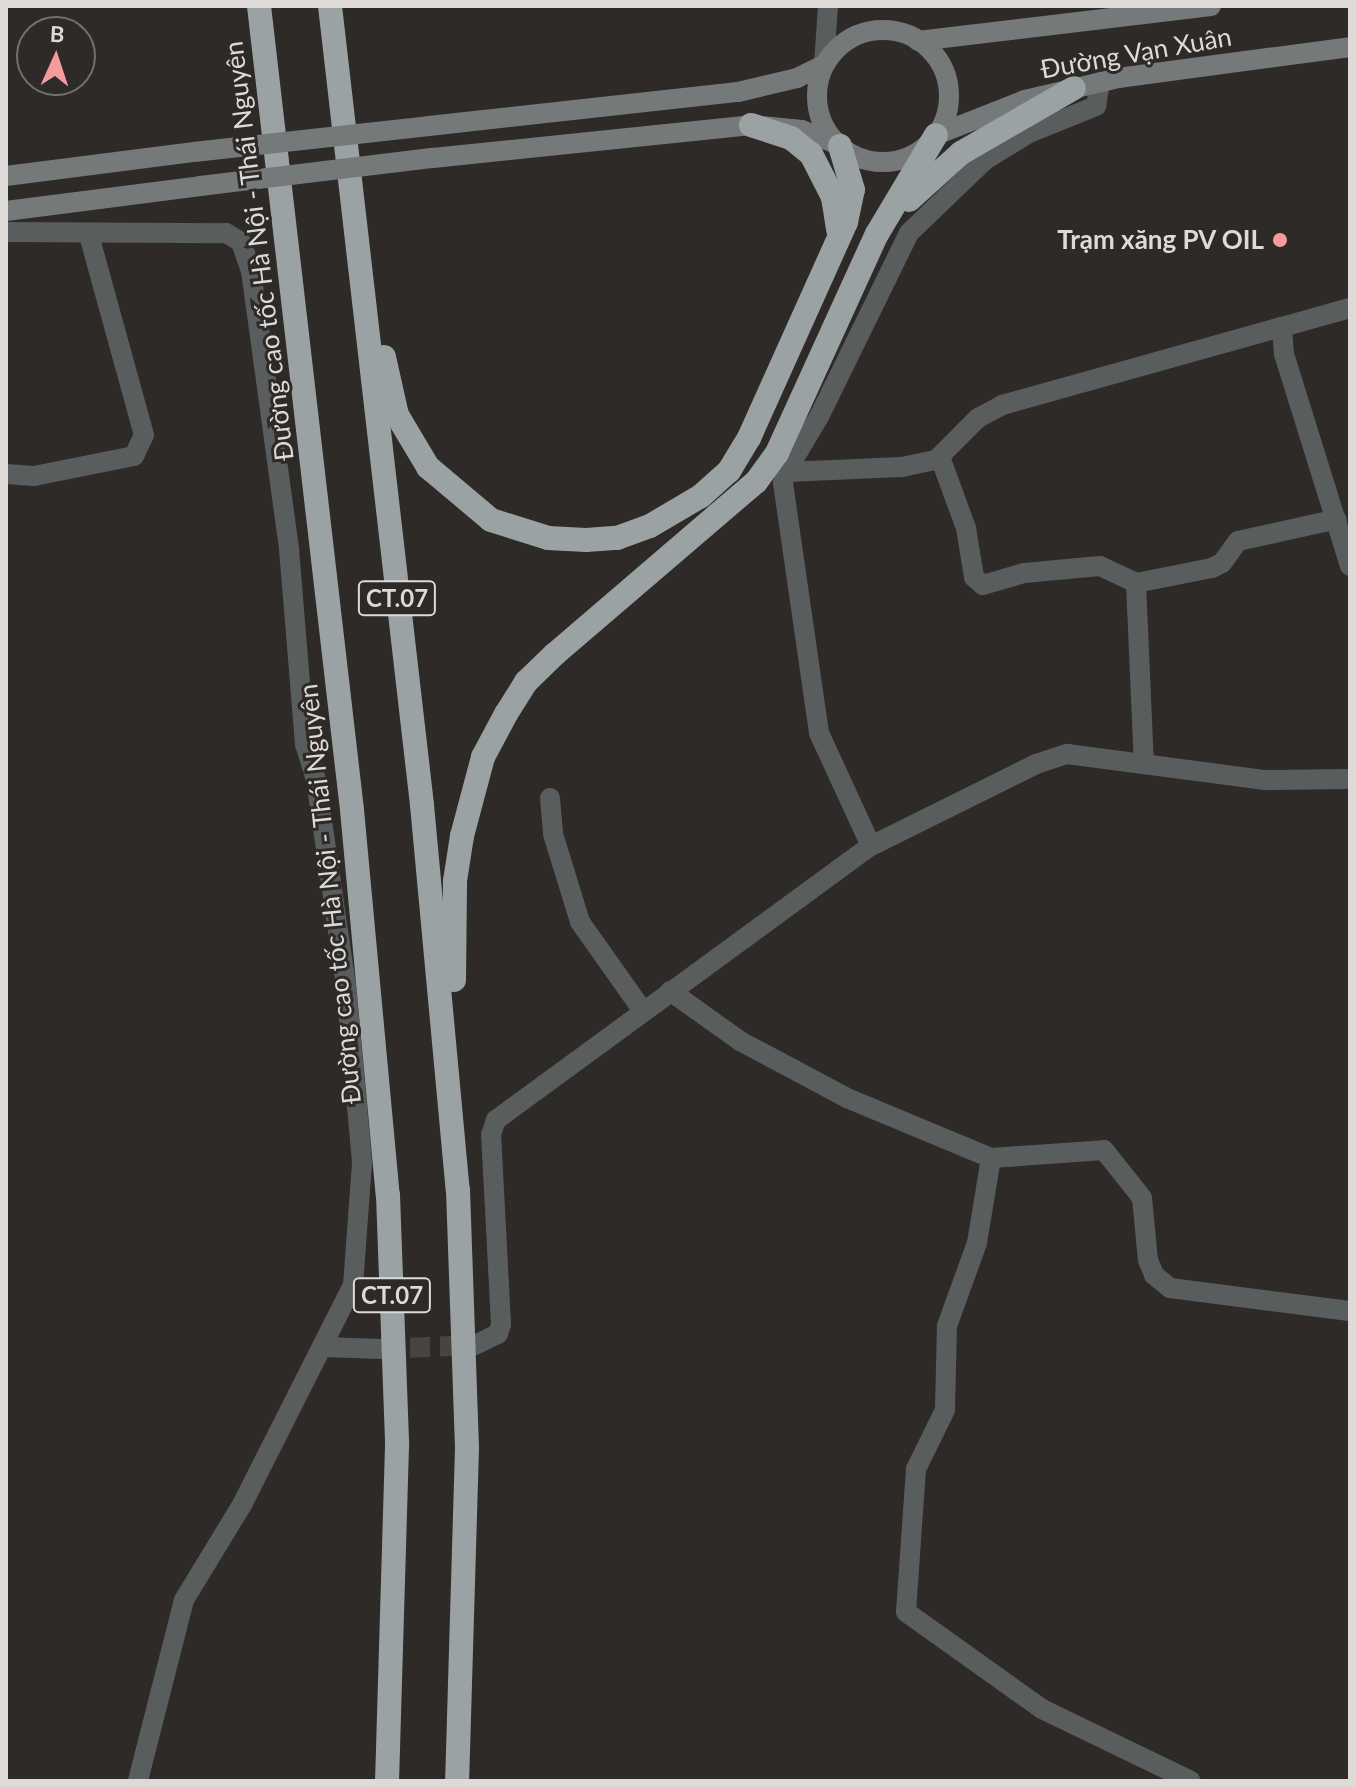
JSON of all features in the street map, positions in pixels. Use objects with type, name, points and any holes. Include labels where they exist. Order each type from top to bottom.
[{"type":"highway","points":[[243,6],[320,673],[348,772]]},
{"type":"highway","name":"Đường cao tốc Hà Nội - Thái Nguyên","points":[[259,6],[348,772],[388,1195],[397,1446],[387,1781]]},
{"type":"highway","name":"CT.07","points":[[330,6],[422,805],[458,1190],[467,1448],[457,1781]]},
{"type":"highway","points":[[339,6],[359,118],[386,380],[397,415],[428,467],[491,520],[548,538],[617,538],[675,514],[729,471],[749,438],[839,237],[853,190],[840,146]]},
{"type":"highway","points":[[877,234],[920,187],[961,153],[1074,88]]},
{"type":"highway","points":[[751,125],[791,138],[811,154],[833,197],[839,237]]},
{"type":"highway","points":[[458,1190],[462,1074],[452,950],[455,881],[483,757],[526,682],[756,482],[777,453],[877,234],[936,135]]},
{"type":"main road","name":"Đường Vạn Xuân","points":[[918,41],[1211,6]]},
{"type":"main road","points":[[6,176],[194,152],[738,92],[797,78],[824,65],[847,41],[878,29],[918,41],[936,55],[946,74],[947,116],[936,135],[921,150],[891,160],[860,158],[802,130],[751,125],[433,158],[6,211]]},
{"type":"main road","name":"Đường Vạn Xuân","points":[[936,135],[1025,100],[1100,82],[1350,47]]},
{"type":"main road","points":[[824,65],[818,109],[840,146]]},
{"type":"street","points":[[824,65],[828,6]]},
{"type":"street","points":[[871,846],[816,719],[783,483],[786,472],[820,415],[909,233],[985,160],[1029,133],[1096,106],[1100,82]]},
{"type":"street","points":[[6,232],[89,235],[226,233],[241,242],[251,271],[289,549],[305,744],[316,780],[346,986],[362,1163],[358,1270],[324,1347],[243,1503],[184,1600],[138,1781]]},
{"type":"street","points":[[6,474],[34,476],[134,456],[144,435],[89,235]]},
{"type":"street","points":[[786,472],[902,467],[940,457],[978,418],[1002,405],[1350,308]]},
{"type":"street","points":[[1282,327],[1284,354],[1349,558]]},
{"type":"street","points":[[940,457],[961,513],[977,581],[993,584],[1024,573],[1100,566],[1136,583],[1212,568],[1222,563],[1238,541],[1337,519]]},
{"type":"street","points":[[1136,583],[1144,764]]},
{"type":"street","points":[[475,1345],[498,1334],[501,1324],[492,1127],[513,1105],[871,846],[1036,764],[1067,754],[1265,780],[1350,779]]},
{"type":"street","points":[[550,798],[553,834],[580,922],[643,1011]]},
{"type":"street","points":[[670,991],[740,1041],[847,1098],[991,1158],[1104,1150],[1142,1198],[1148,1260],[1161,1283],[1350,1311]]},
{"type":"street","points":[[991,1158],[977,1243],[947,1326],[945,1410],[916,1469],[906,1612],[1042,1709],[1191,1781]]},
{"type":"street","points":[[324,1347],[380,1349]]},
{"type":"tunnel","points":[[380,1349],[475,1345]]},
{"type":"place","name":"Trạm xăng PV OIL","points":[[1280,240]]}]
